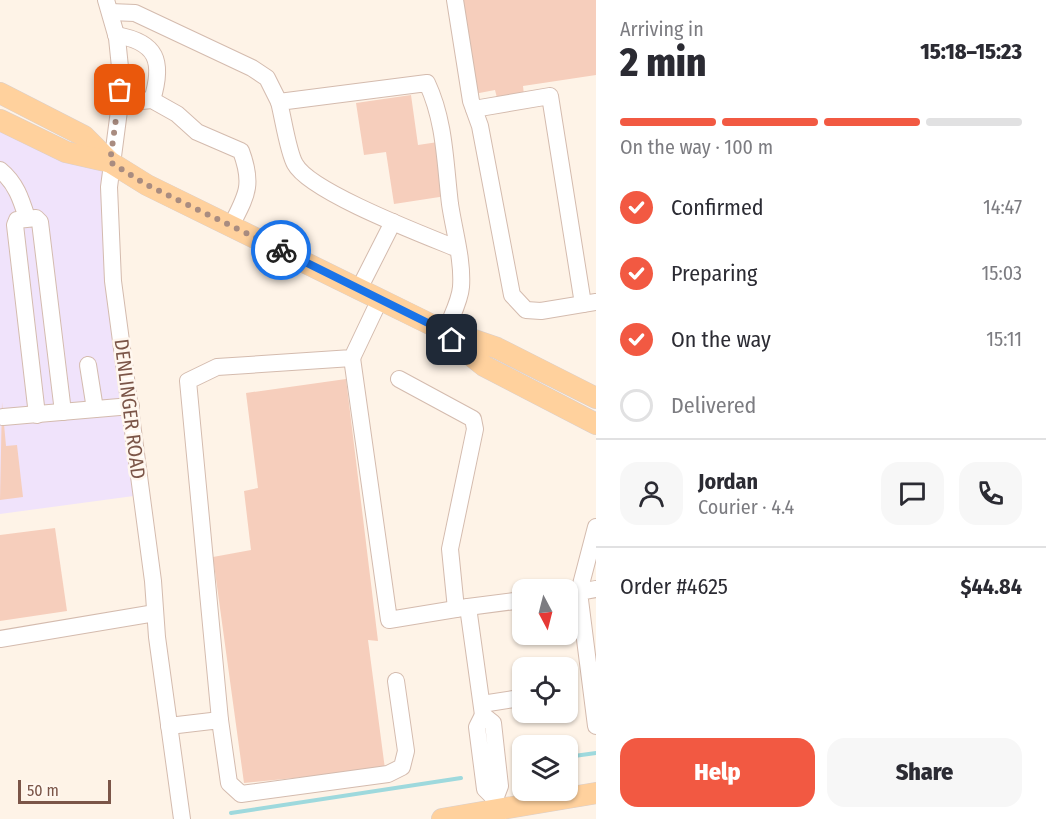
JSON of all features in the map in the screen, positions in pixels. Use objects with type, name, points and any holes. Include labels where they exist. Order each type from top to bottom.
[{"type":"main road","points":[[0,93],[84,135],[110,162],[147,185],[441,329],[497,348],[596,398]]},
{"type":"main road","points":[[0,120],[66,152],[110,162]]},
{"type":"main road","points":[[441,329],[493,371],[596,424]]},
{"type":"main road","points":[[493,371],[541,378],[596,405]]},
{"type":"main road","points":[[442,819],[596,793]]},
{"type":"street","points":[[455,0],[474,109],[480,126],[512,295],[526,310],[541,311],[590,303],[550,96],[474,109]]},
{"type":"street","points":[[108,6],[135,13],[252,68],[267,78],[279,102],[294,164],[311,182],[393,222],[458,249]]},
{"type":"street","name":"DENLINGER ROAD","points":[[108,6],[116,35],[120,68],[120,103],[108,187],[114,281],[182,819]]},
{"type":"street","points":[[116,35],[135,38],[153,51],[159,68],[152,100]]},
{"type":"street","points":[[279,102],[427,83],[435,99],[444,141],[461,289],[441,329]]},
{"type":"street","points":[[120,103],[152,100],[177,114],[197,132],[241,151],[247,167],[248,192],[231,226]]},
{"type":"street","points":[[0,170],[10,178],[19,194],[27,218]]},
{"type":"street","points":[[37,415],[15,225],[17,220],[27,218],[36,218],[40,222],[63,412]]},
{"type":"street","points":[[359,289],[393,222]]},
{"type":"street","points":[[380,299],[352,358],[389,620],[512,601]]},
{"type":"street","points":[[352,358],[217,367],[188,381],[220,720],[229,783],[242,794],[388,774],[402,767],[406,751],[396,681]]},
{"type":"street","points":[[88,365],[95,409]]},
{"type":"street","points":[[399,379],[473,419],[475,429],[450,549],[483,709],[493,723],[500,786],[496,810]]},
{"type":"street","points":[[3,417],[131,406]]},
{"type":"street","points":[[578,579],[596,527]]},
{"type":"street","points":[[578,591],[596,589]]},
{"type":"street","points":[[0,639],[155,613]]},
{"type":"street","points":[[578,615],[594,687],[596,726]]},
{"type":"street","points":[[483,709],[512,700]]},
{"type":"street","points":[[169,726],[220,720]]},
{"type":"shaded area","points":[[0,120],[110,162],[141,495],[0,514]]},
{"type":"building","points":[[461,0],[596,0],[596,75],[523,86],[524,95],[497,98],[495,90],[474,94]]},
{"type":"building","points":[[411,95],[418,145],[438,142],[446,196],[394,204],[386,152],[364,155],[356,103]]},
{"type":"building","points":[[346,379],[378,641],[368,640],[385,769],[244,783],[213,557],[251,550],[244,491],[258,488],[246,393]]},
{"type":"building","points":[[2,402],[6,446],[17,445],[23,497],[0,500]]},
{"type":"building","points":[[55,528],[67,611],[0,621],[0,535]]},
{"type":"waterway","points":[[578,755],[596,753]]},
{"type":"waterway","points":[[231,813],[461,778]]},
{"type":"way so far","points":[[120,90],[110,162],[147,185],[281,250]]},
{"type":"route","points":[[281,250],[436,327],[452,340]]}]
